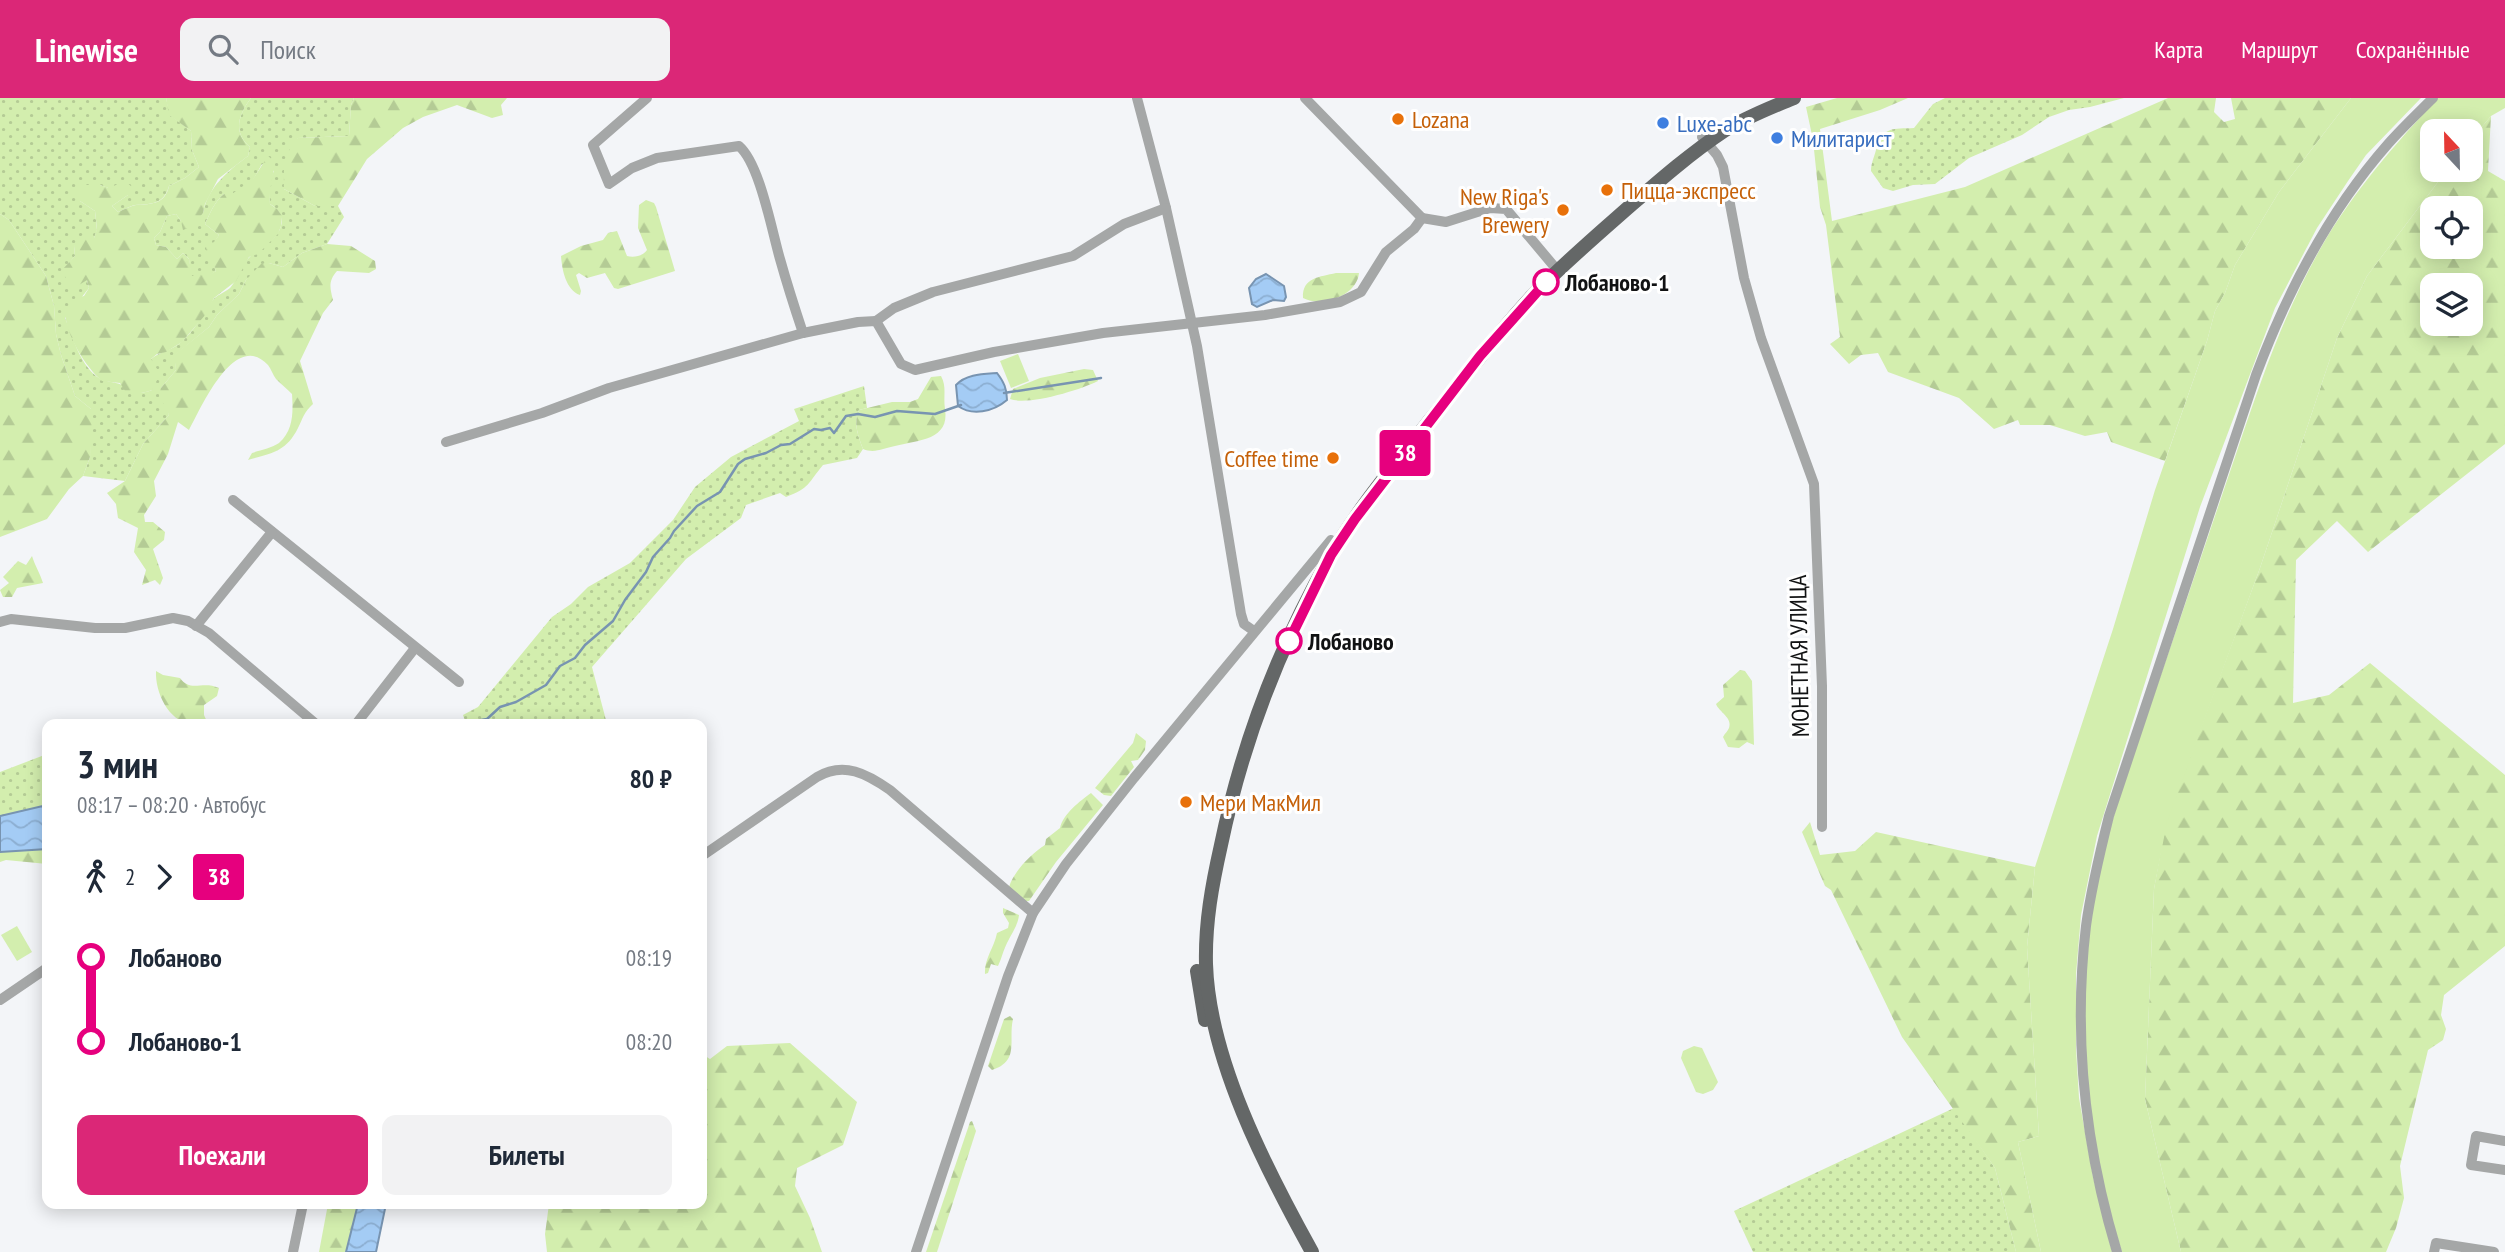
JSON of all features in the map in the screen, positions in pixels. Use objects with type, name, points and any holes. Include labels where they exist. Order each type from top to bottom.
[{"type":"main road","points":[[1302,1252],[1272,1198],[1231,1108],[1207,1027],[1197,970],[1200,909],[1225,787],[1237,744],[1256,694],[1331,540],[1375,477],[1474,351],[1555,268],[1650,178],[1704,140],[1720,125],[1775,98]]},
{"type":"main road","points":[[1704,140],[1794,98]]},
{"type":"main road","points":[[1312,1252],[1280,1194],[1240,1104],[1209,994],[1206,955],[1208,911],[1234,786],[1264,697],[1299,607],[1331,555],[1382,481],[1480,356],[1555,268]]},
{"type":"street","points":[[647,98],[593,145],[609,184],[632,168],[657,158],[739,146],[752,165],[803,333]]},
{"type":"street","points":[[1137,98],[1166,208],[1203,377],[1241,614],[1244,624],[1254,631]]},
{"type":"street","points":[[1305,98],[1422,218],[1446,222],[1490,208],[1506,209],[1555,268]]},
{"type":"street","points":[[2117,1252],[2098,1176],[2084,1097],[2080,1047],[2086,925],[2109,816],[2275,323],[2298,278],[2357,183],[2388,144],[2433,98]]},
{"type":"street","name":"МОНЕТНАЯ УЛИЦА","points":[[1704,140],[1723,167],[1744,278],[1761,338],[1814,484],[1822,687],[1822,827]]},
{"type":"street","points":[[446,442],[542,413],[609,388],[803,333],[876,321],[894,308],[933,292],[1073,256],[1124,224],[1166,208]]},
{"type":"street","points":[[876,321],[901,364],[915,370],[994,352],[1103,333],[1265,315],[1340,302],[1361,292],[1371,280],[1386,252],[1414,229],[1422,218]]},
{"type":"street","points":[[233,500],[458,682]]},
{"type":"street","points":[[196,626],[272,532]]},
{"type":"street","points":[[916,1252],[1008,976],[1033,913],[1066,864],[1331,540]]},
{"type":"street","points":[[1280,600],[1299,607]]},
{"type":"street","points":[[0,622],[11,619],[95,628],[125,628],[173,618],[188,621],[209,633],[311,719]]},
{"type":"street","points":[[360,719],[415,648]]},
{"type":"street","points":[[707,853],[817,776],[835,768],[846,768],[864,774],[890,790],[1033,913]]},
{"type":"street","points":[[0,1000],[42,971]]},
{"type":"street","points":[[2505,1141],[2476,1136],[2471,1165],[2505,1170]]},
{"type":"street","points":[[293,1252],[302,1209]]},
{"type":"street","points":[[2434,1252],[2436,1242],[2494,1252]]},
{"type":"green space","points":[[0,98],[166,98],[170,115],[191,131],[192,150],[199,167],[169,186],[161,200],[118,212],[112,206],[128,195],[100,185],[80,201],[95,211],[97,230],[94,238],[74,246],[75,256],[63,270],[87,280],[89,288],[65,318],[85,364],[99,378],[139,393],[152,390],[151,359],[184,340],[214,299],[230,288],[247,260],[276,236],[281,226],[280,213],[270,204],[270,183],[274,171],[262,164],[253,180],[232,195],[224,194],[215,204],[205,224],[219,235],[213,253],[216,271],[209,276],[191,276],[189,259],[183,253],[177,259],[166,247],[156,245],[154,238],[160,232],[167,216],[176,214],[181,221],[203,213],[214,187],[248,156],[250,147],[241,135],[239,123],[251,98],[354,98],[349,136],[298,138],[284,189],[315,206],[338,206],[344,217],[327,244],[302,253],[283,267],[269,263],[246,280],[239,294],[217,315],[209,327],[175,355],[176,370],[161,388],[169,415],[143,444],[125,481],[83,476],[90,457],[91,409],[75,396],[61,355],[54,306],[46,276],[9,220],[0,214]]},
{"type":"green space","points":[[166,98],[251,98],[239,123],[241,135],[250,147],[248,156],[218,179],[203,213],[191,227],[183,230],[176,214],[167,216],[160,232],[154,238],[156,245],[166,247],[177,259],[183,253],[189,259],[192,276],[201,273],[209,275],[216,271],[206,256],[206,246],[214,242],[219,235],[205,224],[221,197],[224,194],[232,194],[253,179],[268,156],[275,162],[270,204],[282,216],[281,226],[278,234],[258,254],[249,257],[236,281],[214,298],[206,314],[182,342],[151,359],[160,374],[152,390],[135,393],[125,391],[120,383],[102,381],[83,358],[68,328],[65,309],[74,306],[75,298],[84,296],[89,288],[87,280],[70,287],[62,270],[75,256],[74,246],[78,238],[86,233],[94,238],[97,229],[95,211],[80,201],[77,192],[82,185],[109,188],[125,181],[132,187],[128,195],[112,206],[118,212],[161,200],[169,186],[199,167],[192,150],[191,131],[169,115]]},
{"type":"green space","points":[[354,98],[507,98],[501,105],[503,115],[492,118],[457,105],[423,117],[403,128],[367,159],[338,206],[315,206],[284,189],[287,156],[298,138],[349,136]]},
{"type":"green space","points":[[1837,98],[1908,98],[1820,129],[1832,221],[1965,187],[2168,98],[2216,98],[2214,112],[2224,122],[2235,119],[2231,98],[2351,98],[2279,192],[2235,265],[2215,311],[2165,461],[2111,442],[2107,432],[2085,436],[2050,425],[2020,425],[2018,420],[1994,429],[1959,398],[1888,372],[1878,353],[1861,355],[1849,364],[1830,344],[1840,337],[1826,225],[1820,207],[1813,140],[1806,107]]},
{"type":"green space","points":[[1945,98],[2124,98],[2049,117],[2022,135],[1969,158],[1935,184],[1913,185],[1893,191],[1883,188],[1871,171],[1878,142],[1889,130],[1914,128],[1933,104]]},
{"type":"green space","points":[[2351,98],[2421,98],[2366,155],[2317,228],[2275,308],[2200,507],[2097,836],[2081,915],[2076,974],[2079,1098],[2093,1177],[2112,1252],[2041,1252],[2018,1142],[2039,1136],[2027,947],[2035,867],[2215,311],[2235,265],[2279,192]]},
{"type":"green space","points":[[2438,98],[2505,98],[2505,108],[2491,116],[2483,126],[2483,119],[2420,119],[2420,182],[2438,182],[2427,196],[2420,196],[2420,206],[2367,276],[2337,338],[2260,568],[2167,822],[2154,889],[2145,1099],[2181,1252],[2122,1252],[2104,1185],[2087,1081],[2086,976],[2096,884],[2135,748],[2246,424],[2285,320],[2323,244],[2348,205],[2391,150]]},
{"type":"green space","points":[[2491,116],[2488,171],[2505,181],[2505,444],[2368,552],[2337,521],[2296,560],[2293,703],[2329,695],[2370,663],[2505,775],[2505,946],[2444,995],[2441,1015],[2446,1029],[2443,1040],[2428,1050],[2400,1166],[2404,1198],[2386,1252],[2181,1252],[2145,1099],[2154,889],[2166,822],[2260,568],[2337,338],[2367,276],[2420,206],[2420,259],[2483,259],[2483,196],[2427,196],[2438,182],[2483,182],[2483,126]]},
{"type":"green space","points":[[646,200],[654,203],[656,207],[675,271],[618,289],[614,288],[605,273],[587,278],[579,273],[576,275],[580,295],[571,289],[562,267],[561,256],[581,246],[603,240],[608,233],[617,231],[627,256],[635,257],[647,250],[638,228],[639,205]]},
{"type":"green space","points":[[0,214],[9,220],[46,276],[54,306],[61,355],[75,396],[91,409],[92,434],[90,457],[83,476],[69,489],[47,519],[0,537]]},
{"type":"green space","points":[[327,244],[351,246],[375,261],[376,269],[369,273],[337,271],[332,278],[333,300],[323,313],[300,361],[313,404],[283,447],[248,460],[252,453],[279,443],[288,432],[292,420],[292,394],[276,379],[268,365],[256,357],[243,357],[232,364],[211,390],[189,430],[178,422],[168,454],[154,481],[156,496],[144,515],[145,522],[153,522],[165,532],[164,540],[153,549],[163,578],[160,585],[155,580],[142,585],[146,570],[134,552],[138,528],[118,518],[116,504],[107,493],[125,481],[143,444],[169,415],[159,395],[161,388],[176,370],[174,355],[209,327],[217,315],[239,294],[246,280],[261,264],[283,267],[302,253]]},
{"type":"green space","points":[[1336,273],[1359,273],[1352,288],[1337,298],[1319,302],[1303,298],[1303,291],[1309,282]]},
{"type":"green space","points":[[1018,354],[1029,381],[1011,388],[1000,361]]},
{"type":"green space","points":[[1084,369],[1093,370],[1098,381],[1041,399],[1010,399],[1013,389],[1040,378]]},
{"type":"green space","points":[[941,376],[945,419],[938,433],[923,440],[879,450],[863,449],[856,424],[859,410],[918,399],[931,377]]},
{"type":"green space","points":[[864,386],[867,408],[859,410],[856,419],[863,449],[857,458],[823,465],[808,484],[794,494],[786,497],[780,493],[746,505],[741,518],[686,559],[592,667],[606,719],[464,719],[463,715],[478,707],[552,617],[571,604],[588,587],[630,563],[673,520],[695,487],[731,457],[799,421],[794,409]]},
{"type":"green space","points":[[32,556],[43,583],[17,588],[12,597],[3,597],[0,590],[9,583],[3,577],[18,561],[26,565]]},
{"type":"green space","points":[[1740,670],[1745,671],[1752,681],[1754,745],[1747,742],[1739,748],[1728,747],[1723,737],[1730,724],[1716,704],[1724,697],[1723,685]]},
{"type":"green space","points":[[156,671],[180,678],[188,685],[219,688],[217,696],[204,705],[206,719],[176,717],[164,704]]},
{"type":"green space","points":[[1136,733],[1146,741],[1145,750],[1138,760],[1131,761],[1134,767],[1111,796],[1104,795],[1095,788],[1133,743]]},
{"type":"green space","points":[[42,756],[42,806],[0,816],[0,772]]},
{"type":"green space","points":[[1091,793],[1103,805],[1056,862],[1029,901],[1023,901],[1009,887],[1015,875],[1029,858],[1045,845],[1046,839],[1060,828],[1072,808]]},
{"type":"green space","points":[[1810,822],[1820,855],[1855,851],[1876,832],[2035,867],[2027,947],[2039,1136],[2018,1142],[2041,1252],[2016,1252],[1995,1168],[1902,1037],[1831,890],[1825,886],[1802,832]]},
{"type":"green space","points":[[42,849],[42,864],[6,860],[0,862],[0,852]]},
{"type":"green space","points":[[1003,908],[1019,915],[1018,919],[998,966],[991,964],[985,974],[986,963],[997,933],[1008,928],[1009,923]]},
{"type":"green space","points":[[17,926],[32,952],[17,961],[1,935]]},
{"type":"green space","points":[[1010,1016],[1013,1019],[1010,1056],[1001,1066],[992,1070],[988,1066],[1004,1019]]},
{"type":"green space","points":[[790,1043],[857,1102],[843,1145],[797,1168],[795,1186],[822,1252],[547,1252],[545,1234],[548,1209],[707,1209],[707,1057],[710,1059],[727,1046]]},
{"type":"green space","points":[[1694,1046],[1702,1048],[1718,1082],[1713,1090],[1703,1094],[1696,1092],[1681,1058],[1683,1051]]},
{"type":"green space","points":[[1954,1108],[1995,1168],[2016,1252],[1753,1252],[1734,1211]]},
{"type":"green space","points":[[972,1121],[976,1131],[937,1252],[926,1252],[970,1122]]},
{"type":"green space","points":[[327,1209],[357,1209],[346,1252],[319,1252]]},
{"type":"water","points":[[1266,274],[1284,286],[1286,297],[1284,301],[1273,300],[1257,307],[1252,304],[1249,288],[1256,279]]},
{"type":"water","points":[[997,373],[1005,386],[1007,400],[995,407],[976,412],[958,406],[956,385],[960,381],[975,375]]},
{"type":"water","points":[[42,806],[42,849],[0,852],[0,816]]},
{"type":"water","points":[[357,1209],[385,1209],[376,1252],[346,1252]]},
{"type":"waterway","points":[[1004,393],[1101,378]]},
{"type":"waterway","points":[[487,719],[500,707],[516,702],[546,685],[560,666],[575,658],[585,645],[613,621],[653,557],[674,531],[697,506],[720,492],[738,464],[745,459],[790,444],[814,429],[830,428],[834,433],[846,416],[858,414],[875,417],[897,411],[935,414],[961,405]]},
{"type":"bus line","name":"38","points":[[1289,641],[1331,555],[1382,481],[1480,356],[1546,282]]},
{"type":"place","name":"Lozana","points":[[1398,119]]},
{"type":"place","name":"Luxe-abc","points":[[1663,123]]},
{"type":"place","name":"Милитарист","points":[[1777,138]]},
{"type":"place","name":"Пицца-экспресс","points":[[1607,190]]},
{"type":"place","name":"New Riga's Brewery","points":[[1563,210]]},
{"type":"place","name":"Лобаново-1","points":[[1546,282]]},
{"type":"place","name":"Coffee time","points":[[1333,458]]},
{"type":"place","name":"Лобаново","points":[[1289,641]]},
{"type":"place","name":"Мери МакМил","points":[[1186,802]]}]
